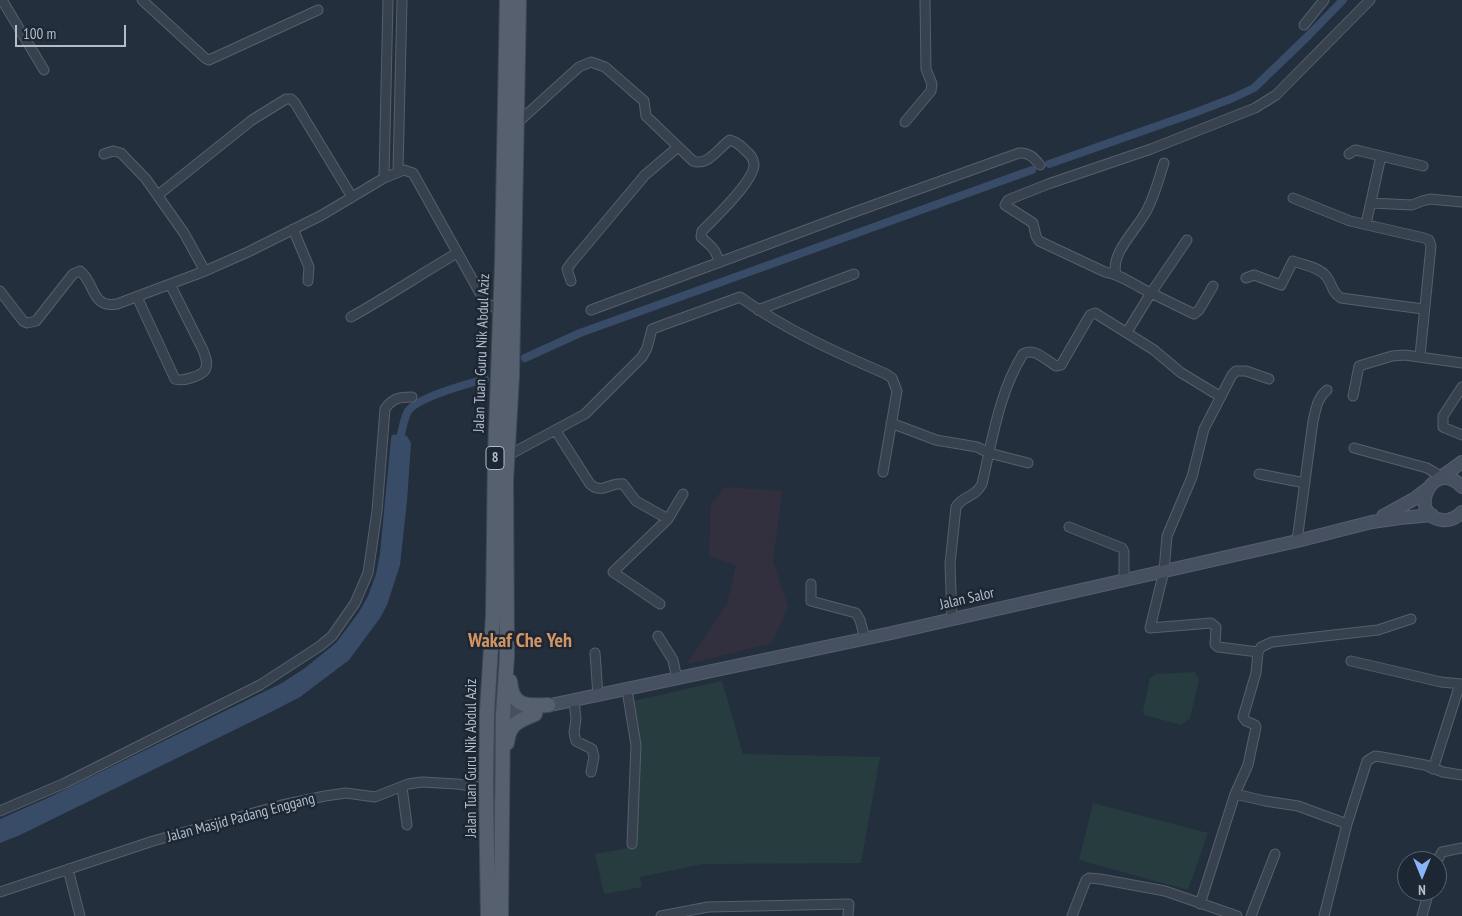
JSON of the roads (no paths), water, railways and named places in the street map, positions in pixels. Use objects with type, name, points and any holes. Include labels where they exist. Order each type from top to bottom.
[{"type":"main road","name":"Jalan Tuan Guru Nik Abdul Aziz","points":[[488,916],[486,788],[488,692],[493,616],[495,458],[507,0]]},
{"type":"main road","name":"Jalan Tuan Guru Nik Abdul Aziz","points":[[501,916],[503,715],[507,656],[506,553],[512,366],[518,0]]},
{"type":"main road","name":"Jalan Salor","points":[[1372,522],[1414,499],[1462,462]]},
{"type":"main road","points":[[1432,516],[1425,506],[1425,494],[1435,482],[1450,479],[1462,488]]},
{"type":"main road","name":"Jalan Salor","points":[[503,715],[865,639],[1297,541],[1372,522],[1432,516],[1444,520],[1458,516]]},
{"type":"main road","points":[[488,858],[494,779],[495,732],[503,715],[496,708],[495,703],[493,616]]},
{"type":"main road","points":[[507,656],[510,689],[516,700],[528,706],[548,705]]},
{"type":"main road","name":"Jalan Salor","points":[[503,715],[514,718],[535,714],[572,701]]},
{"type":"main road","points":[[502,785],[510,729],[520,720],[535,714]]},
{"type":"street","points":[[2,0],[44,70]]},
{"type":"street","points":[[142,0],[209,60],[318,10]]},
{"type":"street","points":[[384,178],[388,0]]},
{"type":"street","points":[[398,171],[402,0]]},
{"type":"street","points":[[905,122],[931,91],[932,84],[926,69],[925,0]]},
{"type":"street","points":[[1304,25],[1324,0]]},
{"type":"street","points":[[1213,286],[1199,310],[1194,314],[1137,287],[1116,274],[1105,272],[1038,241],[1033,223],[1005,205],[1008,200],[1048,184],[1151,149],[1255,108],[1276,95],[1370,0]]},
{"type":"street","points":[[516,124],[579,67],[591,62],[605,67],[639,96],[646,106],[646,116],[693,161],[706,161],[730,140],[736,142],[752,158],[754,164],[750,176],[742,189],[702,232],[701,237],[713,246],[719,262]]},
{"type":"street","points":[[158,195],[252,120],[286,99],[291,99],[352,197]]},
{"type":"street","points":[[571,281],[568,270],[572,262],[645,175],[678,147]]},
{"type":"street","points":[[1349,154],[1356,150],[1423,166]]},
{"type":"street","points":[[104,154],[113,151],[121,153],[146,179],[184,233],[205,271]]},
{"type":"street","points":[[592,310],[1019,153],[1024,152],[1040,165]]},
{"type":"street","points":[[1366,224],[1381,156]]},
{"type":"street","points":[[1116,274],[1114,263],[1148,208],[1164,163]]},
{"type":"street","points":[[0,291],[23,321],[27,323],[36,321],[76,272],[80,271],[84,274],[103,304],[117,304],[205,271],[248,252],[384,178],[404,170],[412,173],[485,302],[500,311]]},
{"type":"street","points":[[1293,198],[1343,218],[1429,240],[1431,246],[1420,356]]},
{"type":"street","points":[[1372,203],[1412,206],[1430,199],[1462,202]]},
{"type":"street","points":[[293,229],[309,268],[308,281]]},
{"type":"street","points":[[1127,332],[1187,240]]},
{"type":"street","points":[[351,318],[457,253]]},
{"type":"street","points":[[1246,278],[1254,275],[1281,285],[1293,262],[1323,273],[1328,278],[1335,295],[1341,298],[1424,309]]},
{"type":"street","points":[[758,310],[854,274]]},
{"type":"street","points":[[137,297],[176,379],[181,380],[202,373],[205,370],[206,361],[203,350],[170,284]]},
{"type":"street","points":[[508,456],[585,414],[642,357],[647,348],[652,329],[740,298],[824,347],[892,378],[897,391],[883,472]]},
{"type":"street","points":[[952,619],[950,564],[956,507],[959,502],[973,496],[982,484],[999,410],[1023,354],[1033,352],[1056,366],[1061,364],[1092,313],[1098,314],[1154,350],[1180,372],[1221,397]]},
{"type":"street","points":[[1353,396],[1359,366],[1392,356],[1420,356],[1462,363]]},
{"type":"street","points":[[1258,652],[1218,647],[1215,644],[1216,626],[1212,623],[1150,628],[1164,571],[1167,536],[1192,477],[1204,429],[1232,374],[1236,371],[1246,371],[1269,379]]},
{"type":"street","points":[[1462,387],[1443,416],[1442,424],[1445,428],[1462,435]]},
{"type":"street","points":[[1297,541],[1313,421],[1317,402],[1327,390]]},
{"type":"street","points":[[0,811],[65,782],[260,685],[307,656],[332,636],[355,603],[368,573],[377,511],[385,409],[394,400],[402,397],[412,397]]},
{"type":"street","points":[[891,423],[936,440],[977,447],[989,453],[1028,464]]},
{"type":"street","points":[[556,431],[590,484],[595,488],[601,489],[619,483],[623,484],[636,501],[668,519]]},
{"type":"street","points":[[1354,448],[1427,468],[1435,482]]},
{"type":"street","points":[[1259,474],[1305,483]]},
{"type":"street","points":[[660,604],[613,572],[668,519],[683,494]]},
{"type":"street","points":[[1069,528],[1119,545],[1124,552],[1124,580]]},
{"type":"street","points":[[811,584],[811,601],[856,613],[865,639]]},
{"type":"street","points":[[1200,904],[1236,794],[1248,766],[1256,730],[1255,725],[1246,721],[1243,717],[1256,673],[1258,652],[1261,647],[1266,643],[1378,630],[1411,619]]},
{"type":"street","points":[[658,636],[674,660],[677,679]]},
{"type":"street","points":[[595,653],[598,696]]},
{"type":"street","points":[[1351,661],[1441,682],[1461,684],[1433,769]]},
{"type":"street","points":[[628,690],[636,745],[632,844]]},
{"type":"street","points":[[572,701],[576,719],[574,733],[576,741],[592,749],[594,757],[591,772]]},
{"type":"street","points":[[1324,916],[1367,761],[1371,758],[1382,756],[1462,775]]},
{"type":"street","name":"Jalan Masjid Padang Enggang","points":[[0,892],[153,841],[282,805],[346,792],[375,797],[408,784],[422,782],[486,788]]},
{"type":"street","points":[[402,787],[407,825]]},
{"type":"street","points":[[1236,794],[1265,802],[1298,806],[1348,824]]},
{"type":"street","points":[[1447,851],[1462,848]]},
{"type":"street","points":[[1250,916],[1275,854]]},
{"type":"street","points":[[68,869],[80,916]]},
{"type":"street","points":[[1072,916],[1086,880],[1089,878],[1165,891],[1237,916]]},
{"type":"street","points":[[1422,916],[1426,901]]},
{"type":"street","points":[[661,916],[708,907],[849,904],[848,916]]},
{"type":"water","points":[[401,434],[407,436],[411,443],[400,565],[387,605],[380,618],[349,660],[300,697],[20,835],[0,843],[0,819],[52,796],[282,683],[305,668],[336,643],[359,612],[368,596],[376,574],[380,554],[391,438],[392,435]]},
{"type":"waterway","points":[[1049,164],[1194,113],[1254,88],[1343,0]]},
{"type":"waterway","points":[[525,358],[580,333],[1032,170]]},
{"type":"waterway","points":[[401,434],[408,411],[413,406],[432,396],[485,379]]},
{"type":"district","name":"Wakaf Che Yeh","points":[[520,641]]}]
